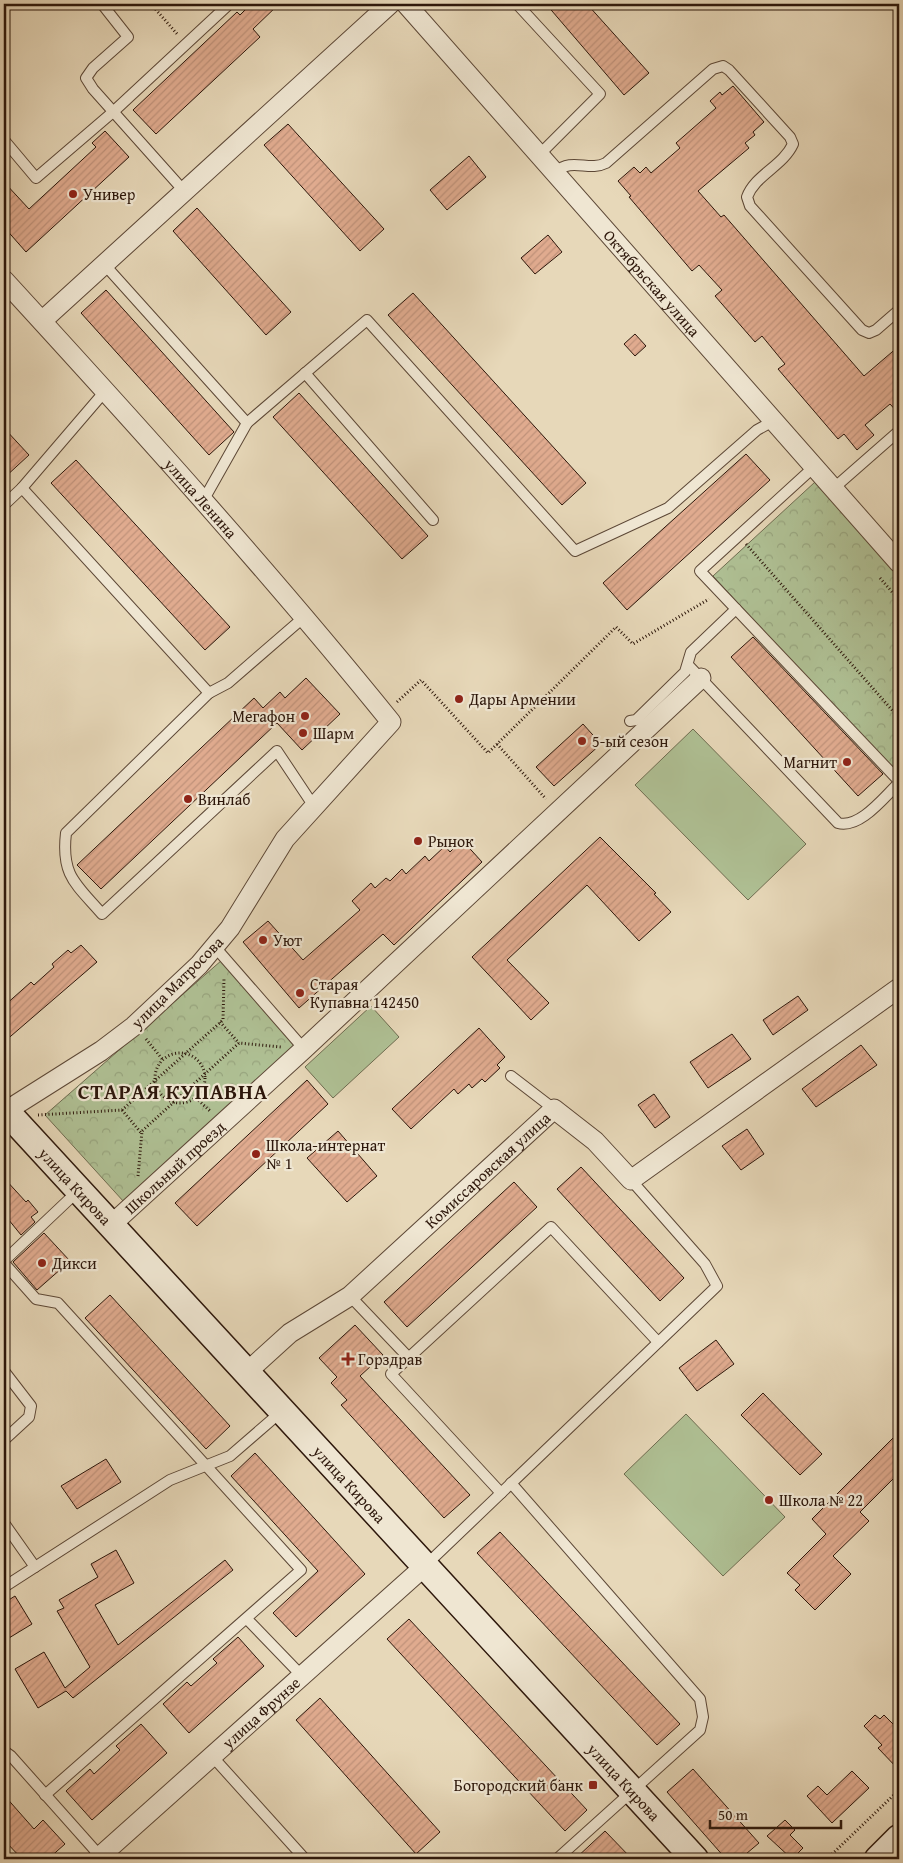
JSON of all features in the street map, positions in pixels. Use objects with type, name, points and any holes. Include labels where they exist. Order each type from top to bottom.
[{"type":"street","points":[[42,321],[390,4]]},
{"type":"street","name":"Октябрьская улица","points":[[406,4],[775,420],[899,563]]},
{"type":"street","name":"улица Ленина","points":[[5,284],[106,390],[388,718]]},
{"type":"street","name":"Школьный проезд","points":[[111,1225],[559,812],[695,671]]},
{"type":"street","name":"улица Матросова","points":[[5,1111],[101,1051],[134,1026],[220,952],[244,906],[289,833],[388,718]]},
{"type":"street","points":[[631,1180],[899,988]]},
{"type":"street","name":"Комиссаровская улица","points":[[247,1372],[290,1333],[350,1296],[554,1109],[595,1141],[631,1180]]},
{"type":"street","name":"улица Кирова","points":[[5,1111],[695,1859]]},
{"type":"street","name":"улица Фрунзе","points":[[98,1858],[426,1566]]},
{"type":"street","points":[[878,1859],[899,1838]]},
{"type":"lane","points":[[102,4],[128,37],[93,68],[86,78],[113,112],[184,192]]},
{"type":"lane","points":[[517,4],[600,94],[540,154]]},
{"type":"lane","points":[[4,140],[36,178],[113,112],[227,6]]},
{"type":"lane","points":[[555,172],[565,165],[599,166],[606,164],[713,69],[723,66],[730,70],[790,137],[793,144],[789,153],[750,188],[746,197],[750,206],[862,330],[869,333],[876,330],[899,310]]},
{"type":"lane","points":[[104,264],[247,424]]},
{"type":"lane","points":[[203,501],[247,424],[367,320],[575,550],[668,508],[757,430],[775,420]]},
{"type":"lane","points":[[305,373],[433,520]]},
{"type":"lane","points":[[4,506],[22,488],[106,390]]},
{"type":"lane","points":[[834,488],[899,431]]},
{"type":"lane","points":[[736,609],[691,652],[695,671],[838,823],[846,826],[856,822],[899,782],[720,592],[700,571],[815,466]]},
{"type":"lane","points":[[22,488],[209,693]]},
{"type":"lane","points":[[303,618],[228,683],[209,693],[66,833],[63,855],[68,871],[78,887],[102,914],[277,751],[309,799]]},
{"type":"lane","points":[[630,721],[636,720],[685,672],[695,671]]},
{"type":"lane","points":[[220,952],[304,1049]]},
{"type":"lane","points":[[511,1076],[554,1109]]},
{"type":"lane","points":[[426,1566],[717,1286],[706,1264],[631,1180]]},
{"type":"lane","points":[[46,1795],[301,1570],[58,1303],[36,1299],[4,1262],[79,1190]]},
{"type":"lane","points":[[501,1493],[391,1374],[550,1227],[658,1342]]},
{"type":"lane","points":[[350,1296],[409,1358]]},
{"type":"lane","points":[[4,1371],[30,1406],[29,1417],[4,1440]]},
{"type":"lane","points":[[4,1587],[170,1480],[240,1449],[282,1410]]},
{"type":"lane","points":[[511,1483],[700,1700],[703,1718],[700,1730],[557,1859]]},
{"type":"lane","points":[[4,1523],[35,1567]]},
{"type":"lane","points":[[247,1619],[302,1676]]},
{"type":"lane","points":[[4,1751],[11,1756],[46,1795],[98,1858]]},
{"type":"lane","points":[[212,1756],[305,1859]]},
{"type":"path","points":[[151,4],[186,45]]},
{"type":"path","points":[[739,536],[899,718]]},
{"type":"path","points":[[880,578],[899,600]]},
{"type":"path","points":[[388,718],[421,680],[488,754],[616,627],[633,644],[720,592]]},
{"type":"path","points":[[497,744],[559,812]]},
{"type":"path","points":[[36,1115],[122,1110],[155,1081],[223,1020],[220,952]]},
{"type":"path","points":[[220,1022],[239,1043],[304,1049]]},
{"type":"path","points":[[141,1033],[163,1060]]},
{"type":"path","points":[[136,1202],[142,1131],[239,1043]]},
{"type":"path","points":[[174,1054],[185,1054],[198,1060],[205,1074],[205,1084],[196,1098],[189,1102],[173,1103],[159,1093],[155,1081],[156,1070],[163,1060],[174,1054]]},
{"type":"path","points":[[122,1110],[142,1134]]},
{"type":"path","points":[[827,1859],[899,1790]]},
{"type":"green space","points":[[815,482],[899,577],[899,778],[713,576]]},
{"type":"green space","points":[[693,729],[806,844],[748,900],[635,785]]},
{"type":"green space","points":[[222,960],[295,1046],[124,1202],[45,1115]]},
{"type":"green space","points":[[371,1006],[399,1037],[333,1098],[305,1067]]},
{"type":"green space","points":[[686,1414],[785,1517],[723,1576],[624,1474]]},
{"type":"building","points":[[251,4],[279,4],[253,29],[260,37],[156,134],[133,110],[237,12],[240,15]]},
{"type":"building","points":[[546,4],[587,4],[649,73],[624,95]]},
{"type":"building","points":[[733,86],[764,122],[753,132],[755,135],[745,143],[749,148],[698,191],[721,217],[724,215],[864,376],[899,346],[899,414],[890,404],[865,425],[874,435],[857,450],[844,434],[838,439],[778,369],[785,364],[762,336],[755,342],[715,296],[722,290],[699,265],[692,271],[629,197],[631,196],[618,181],[634,167],[640,173],[646,167],[651,173],[680,148],[676,143],[716,108],[710,101],[720,92],[722,95]]},
{"type":"building","points":[[288,124],[384,229],[360,251],[264,145]]},
{"type":"building","points":[[105,131],[129,157],[26,252],[4,227],[4,182],[29,209],[96,147],[92,143]]},
{"type":"building","points":[[469,156],[486,177],[447,210],[430,190]]},
{"type":"building","points":[[197,208],[291,312],[266,335],[173,231]]},
{"type":"building","points":[[548,235],[562,252],[535,274],[521,258]]},
{"type":"building","points":[[106,290],[234,432],[209,455],[81,313]]},
{"type":"building","points":[[413,293],[586,483],[562,505],[388,315]]},
{"type":"building","points":[[635,334],[646,346],[635,356],[624,344]]},
{"type":"building","points":[[299,393],[428,536],[402,559],[273,417]]},
{"type":"building","points":[[4,428],[29,455],[4,478]]},
{"type":"building","points":[[746,454],[770,480],[627,610],[603,583]]},
{"type":"building","points":[[76,460],[230,627],[205,650],[51,483]]},
{"type":"building","points":[[753,637],[883,774],[858,796],[731,657]]},
{"type":"building","points":[[306,678],[340,714],[302,750],[277,723],[101,889],[77,865],[254,698],[263,708],[280,692],[285,698]]},
{"type":"building","points":[[583,724],[601,744],[554,786],[536,767]]},
{"type":"building","points":[[600,837],[656,893],[654,894],[671,912],[639,941],[587,885],[507,960],[549,1003],[531,1020],[472,957]]},
{"type":"building","points":[[462,840],[482,862],[394,945],[383,934],[299,1008],[243,942],[268,921],[303,960],[360,910],[352,901],[371,883],[375,888],[386,878],[390,881],[402,869],[406,874],[425,856],[429,861],[445,846],[450,852]]},
{"type":"building","points":[[81,945],[97,962],[4,1042],[4,1006],[31,982],[34,985],[54,967],[52,964],[68,950],[71,953]]},
{"type":"building","points":[[798,996],[808,1010],[773,1035],[763,1020]]},
{"type":"building","points":[[479,1028],[505,1057],[497,1065],[500,1068],[485,1082],[482,1079],[472,1088],[469,1084],[458,1094],[454,1089],[411,1129],[392,1109]]},
{"type":"building","points":[[732,1034],[751,1059],[708,1088],[690,1062]]},
{"type":"building","points":[[861,1045],[877,1065],[816,1107],[802,1089]]},
{"type":"building","points":[[307,1080],[328,1104],[197,1226],[175,1203]]},
{"type":"building","points":[[654,1094],[670,1117],[655,1128],[638,1105]]},
{"type":"building","points":[[747,1129],[764,1154],[741,1170],[722,1146]]},
{"type":"building","points":[[338,1131],[377,1176],[347,1202],[307,1158]]},
{"type":"building","points":[[581,1167],[684,1278],[660,1301],[557,1189]]},
{"type":"building","points":[[4,1178],[38,1212],[31,1217],[35,1222],[21,1235],[4,1214]]},
{"type":"building","points":[[514,1182],[537,1207],[407,1327],[384,1302]]},
{"type":"building","points":[[44,1233],[70,1261],[37,1290],[13,1262]]},
{"type":"building","points":[[110,1295],[230,1426],[206,1449],[85,1318]]},
{"type":"building","points":[[355,1325],[383,1355],[360,1376],[470,1495],[444,1518],[341,1405],[347,1400],[331,1383],[337,1377],[319,1358]]},
{"type":"building","points":[[716,1340],[734,1364],[697,1391],[679,1368]]},
{"type":"building","points":[[763,1393],[822,1454],[800,1475],[741,1415]]},
{"type":"building","points":[[899,1432],[899,1473],[860,1512],[869,1521],[833,1556],[851,1574],[815,1610],[795,1590],[800,1585],[787,1573],[826,1534],[812,1519]]},
{"type":"building","points":[[255,1453],[365,1574],[296,1637],[273,1613],[318,1571],[231,1476]]},
{"type":"building","points":[[106,1459],[121,1482],[77,1509],[61,1486]]},
{"type":"building","points":[[500,1532],[680,1724],[657,1745],[477,1553]]},
{"type":"building","points":[[116,1550],[134,1583],[95,1605],[118,1645],[225,1560],[233,1570],[73,1698],[66,1691],[38,1708],[15,1669],[44,1652],[65,1688],[90,1667],[57,1611],[64,1608],[59,1600],[98,1577],[91,1564]]},
{"type":"building","points":[[15,1596],[32,1624],[4,1641],[4,1603]]},
{"type":"building","points":[[409,1619],[587,1810],[565,1831],[387,1639]]},
{"type":"building","points":[[238,1637],[264,1666],[189,1733],[163,1704],[187,1682],[191,1686],[217,1663],[213,1659]]},
{"type":"building","points":[[320,1698],[440,1832],[416,1854],[296,1720]]},
{"type":"building","points":[[875,1715],[880,1719],[884,1715],[899,1730],[899,1770],[878,1748],[882,1745],[864,1726]]},
{"type":"building","points":[[141,1724],[167,1753],[92,1820],[66,1791],[90,1769],[94,1774],[120,1750],[116,1746]]},
{"type":"building","points":[[693,1769],[759,1843],[740,1859],[726,1859],[667,1792]]},
{"type":"building","points":[[852,1771],[869,1788],[832,1823],[807,1796],[818,1786],[827,1795]]},
{"type":"building","points":[[4,1795],[34,1829],[43,1820],[65,1844],[48,1859],[22,1859],[4,1840]]},
{"type":"building","points":[[785,1820],[795,1830],[790,1835],[803,1848],[792,1859],[767,1836]]},
{"type":"building","points":[[605,1831],[632,1859],[575,1859]]},
{"type":"place","name":"Универ","points":[[73,194]]},
{"type":"place","name":"Дары Армении","points":[[459,699]]},
{"type":"place","name":"Мегафон","points":[[305,716]]},
{"type":"place","name":"Шарм","points":[[303,733]]},
{"type":"place","name":"5-ый сезон","points":[[582,741]]},
{"type":"place","name":"Магнит","points":[[847,762]]},
{"type":"place","name":"Винлаб","points":[[188,799]]},
{"type":"place","name":"Рынок","points":[[418,841]]},
{"type":"place","name":"Уют","points":[[263,940]]},
{"type":"place","name":"Старая Купавна 142450","points":[[300,993]]},
{"type":"place","name":"Школа-интернат № 1","points":[[256,1154]]},
{"type":"place","name":"Дикси","points":[[42,1263]]},
{"type":"place","name":"Горздрав","points":[[348,1359]]},
{"type":"place","name":"Школа № 22","points":[[769,1500]]},
{"type":"place","name":"Богородский банк","points":[[593,1785]]},
{"type":"district","name":"СТАРАЯ КУПАВНА","points":[[173,1091]]}]
